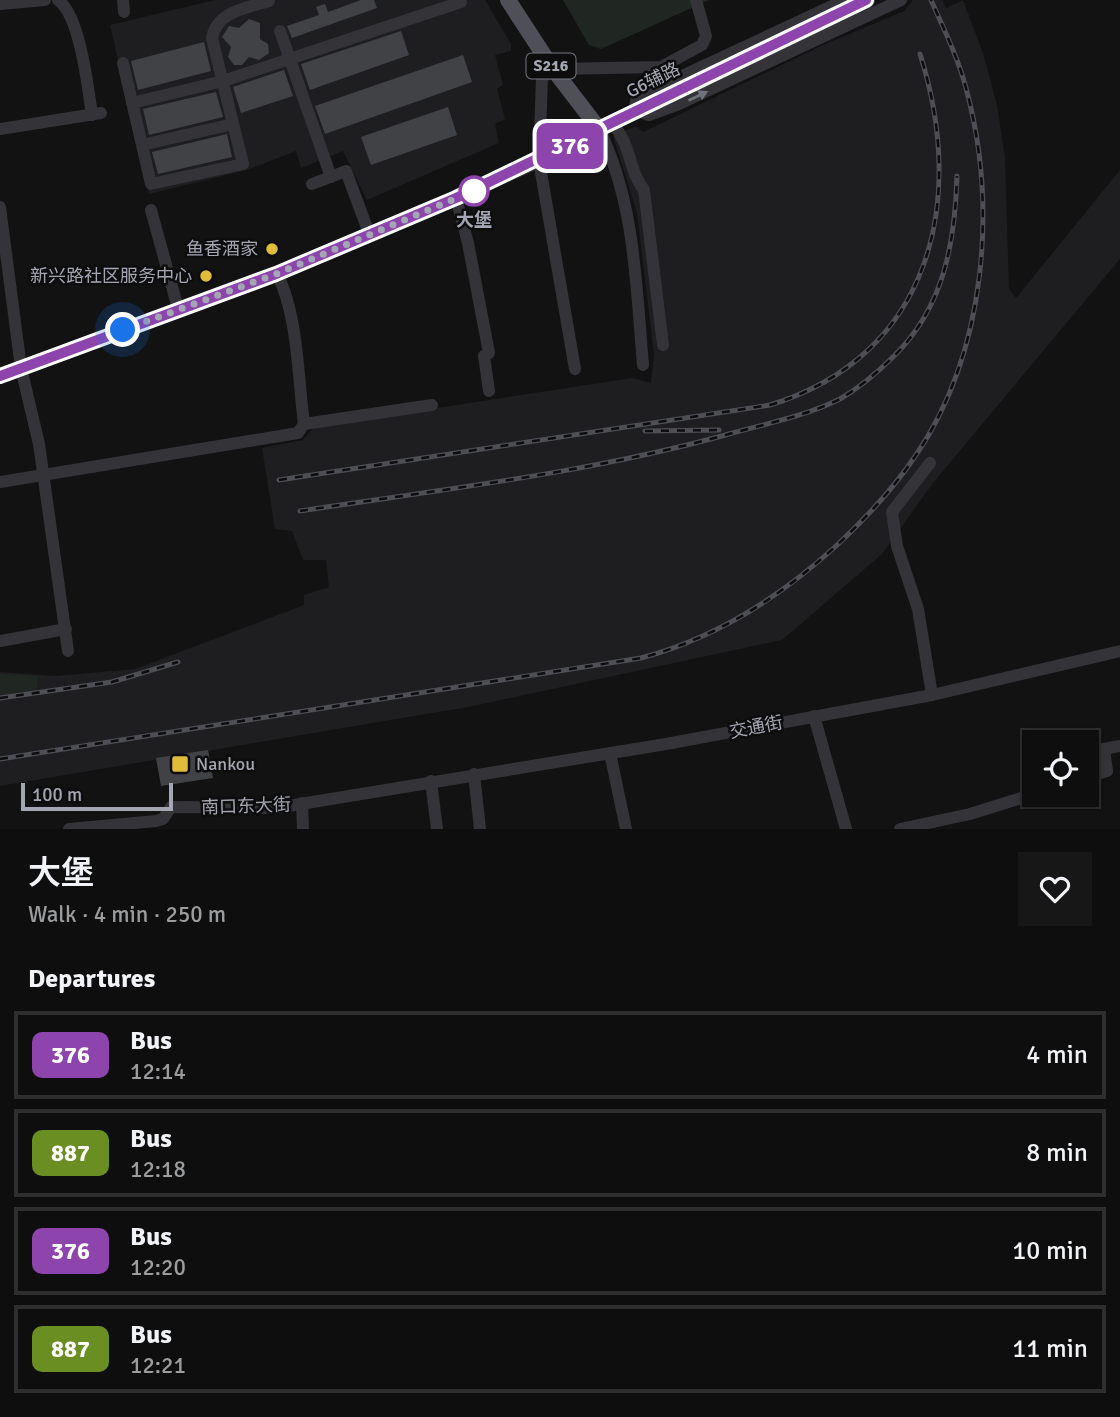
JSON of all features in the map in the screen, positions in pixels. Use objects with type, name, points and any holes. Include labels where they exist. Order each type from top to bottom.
[{"type":"main road","name":"S216","points":[[508,0],[553,69],[605,125]]},
{"type":"main road","name":"G6辅路","points":[[605,125],[867,0]]},
{"type":"street","points":[[0,4],[45,0]]},
{"type":"street","points":[[0,129],[97,114],[83,59],[67,13],[58,0]]},
{"type":"street","points":[[575,369],[539,161],[539,96],[542,78],[553,69],[661,67],[702,45],[705,36],[696,0]]},
{"type":"street","points":[[845,0],[638,97],[634,110],[649,115],[679,104],[901,0]]},
{"type":"street","points":[[123,63],[151,184],[243,164],[212,44],[216,25],[229,14],[269,1]]},
{"type":"street","points":[[132,103],[223,81],[461,2]]},
{"type":"street","points":[[280,31],[331,177]]},
{"type":"street","points":[[659,88],[661,67]]},
{"type":"street","points":[[142,145],[233,124]]},
{"type":"street","points":[[0,375],[276,274],[370,236],[539,161],[605,125]]},
{"type":"street","points":[[605,125],[625,137],[636,180],[644,190],[663,345]]},
{"type":"street","points":[[605,125],[631,233],[643,365]]},
{"type":"street","points":[[312,184],[346,171],[370,236]]},
{"type":"street","points":[[456,198],[468,243],[489,353],[484,356],[489,391]]},
{"type":"street","points":[[0,207],[21,368],[44,475],[68,651]]},
{"type":"street","points":[[151,210],[179,312]]},
{"type":"street","points":[[0,482],[298,433],[304,424],[291,325],[284,289],[276,274]]},
{"type":"street","points":[[304,424],[432,405]]},
{"type":"street","points":[[930,463],[891,512],[897,546],[918,609],[932,695]]},
{"type":"street","points":[[0,641],[66,629]]},
{"type":"street","name":"交通街","points":[[389,788],[610,753],[932,695],[1120,651]]},
{"type":"street","points":[[814,716],[846,829]]},
{"type":"street","points":[[1099,773],[1107,771],[1104,749],[1120,746]]},
{"type":"street","points":[[610,753],[626,829]]},
{"type":"street","points":[[474,775],[480,829]]},
{"type":"street","points":[[431,781],[438,829]]},
{"type":"street","name":"南口东大街","points":[[69,829],[159,825],[171,807],[276,808],[389,788]]},
{"type":"street","points":[[900,829],[970,814],[1022,798]]},
{"type":"street","points":[[302,803],[303,829]]},
{"type":"street","points":[[970,814],[974,829]]},
{"type":"shaded area","points":[[215,0],[485,0],[511,44],[511,51],[495,55],[503,85],[497,89],[505,119],[495,124],[499,143],[367,200],[343,151],[301,168],[296,151],[247,170],[149,194],[110,25]]},
{"type":"shaded area","points":[[563,0],[709,0],[601,49],[589,45]]},
{"type":"shaded area","points":[[913,0],[942,0],[946,8],[963,0],[983,53],[997,105],[1005,157],[1009,289],[1016,298],[1120,170],[1120,259],[933,483],[882,554],[782,640],[468,707],[0,786],[0,672],[56,676],[135,669],[304,605],[304,595],[329,587],[326,560],[303,560],[292,531],[275,529],[262,448],[303,440],[314,427],[632,378],[651,383],[654,355],[637,213],[613,136],[636,126],[643,132],[823,45],[904,11]]},
{"type":"shaded area","points":[[0,674],[38,676],[36,692],[0,696]]},
{"type":"building","points":[[361,0],[374,0],[377,8],[292,38],[287,26],[319,15],[316,7],[325,4],[328,12]]},
{"type":"building","points":[[249,19],[260,23],[260,39],[268,44],[269,53],[259,60],[249,57],[242,65],[234,65],[228,57],[231,47],[222,37],[229,26],[239,28]]},
{"type":"building","points":[[401,31],[409,55],[310,90],[301,64]]},
{"type":"building","points":[[204,42],[211,71],[138,90],[131,61]]},
{"type":"building","points":[[463,55],[472,82],[325,134],[315,106]]},
{"type":"building","points":[[284,70],[293,96],[241,113],[233,87]]},
{"type":"building","points":[[216,92],[223,117],[149,135],[143,109]]},
{"type":"building","points":[[448,107],[457,135],[371,165],[361,137]]},
{"type":"building","points":[[227,134],[232,157],[158,174],[152,152]]},
{"type":"building","points":[[208,750],[213,778],[161,786],[156,758]]},
{"type":"railway","points":[[0,759],[641,658],[669,650],[721,627],[792,583],[836,546],[868,514],[916,455],[940,414],[958,371],[971,325],[983,229],[982,181],[976,133],[963,77],[931,0]]},
{"type":"railway","points":[[279,480],[770,405],[825,382],[868,350],[901,311],[923,266],[936,217],[939,164],[934,109],[920,54]]},
{"type":"railway","points":[[300,511],[570,470],[676,448],[785,419],[840,399],[888,362],[925,317],[944,273],[953,226],[957,176]]},
{"type":"railway","points":[[645,431],[719,430]]},
{"type":"railway","points":[[0,698],[112,682],[178,662]]},
{"type":"bus line","name":"376","points":[[0,376],[276,274],[476,190],[580,141],[628,113],[866,0]]},
{"type":"place","name":"大堡","points":[[474,191]]},
{"type":"place","name":"鱼香酒家","points":[[272,249]]},
{"type":"place","name":"新兴路社区服务中心","points":[[206,276]]},
{"type":"place","name":"Nankou","points":[[180,764]]},
{"type":"route","points":[[123,330],[276,274],[476,190],[474,191]]}]
